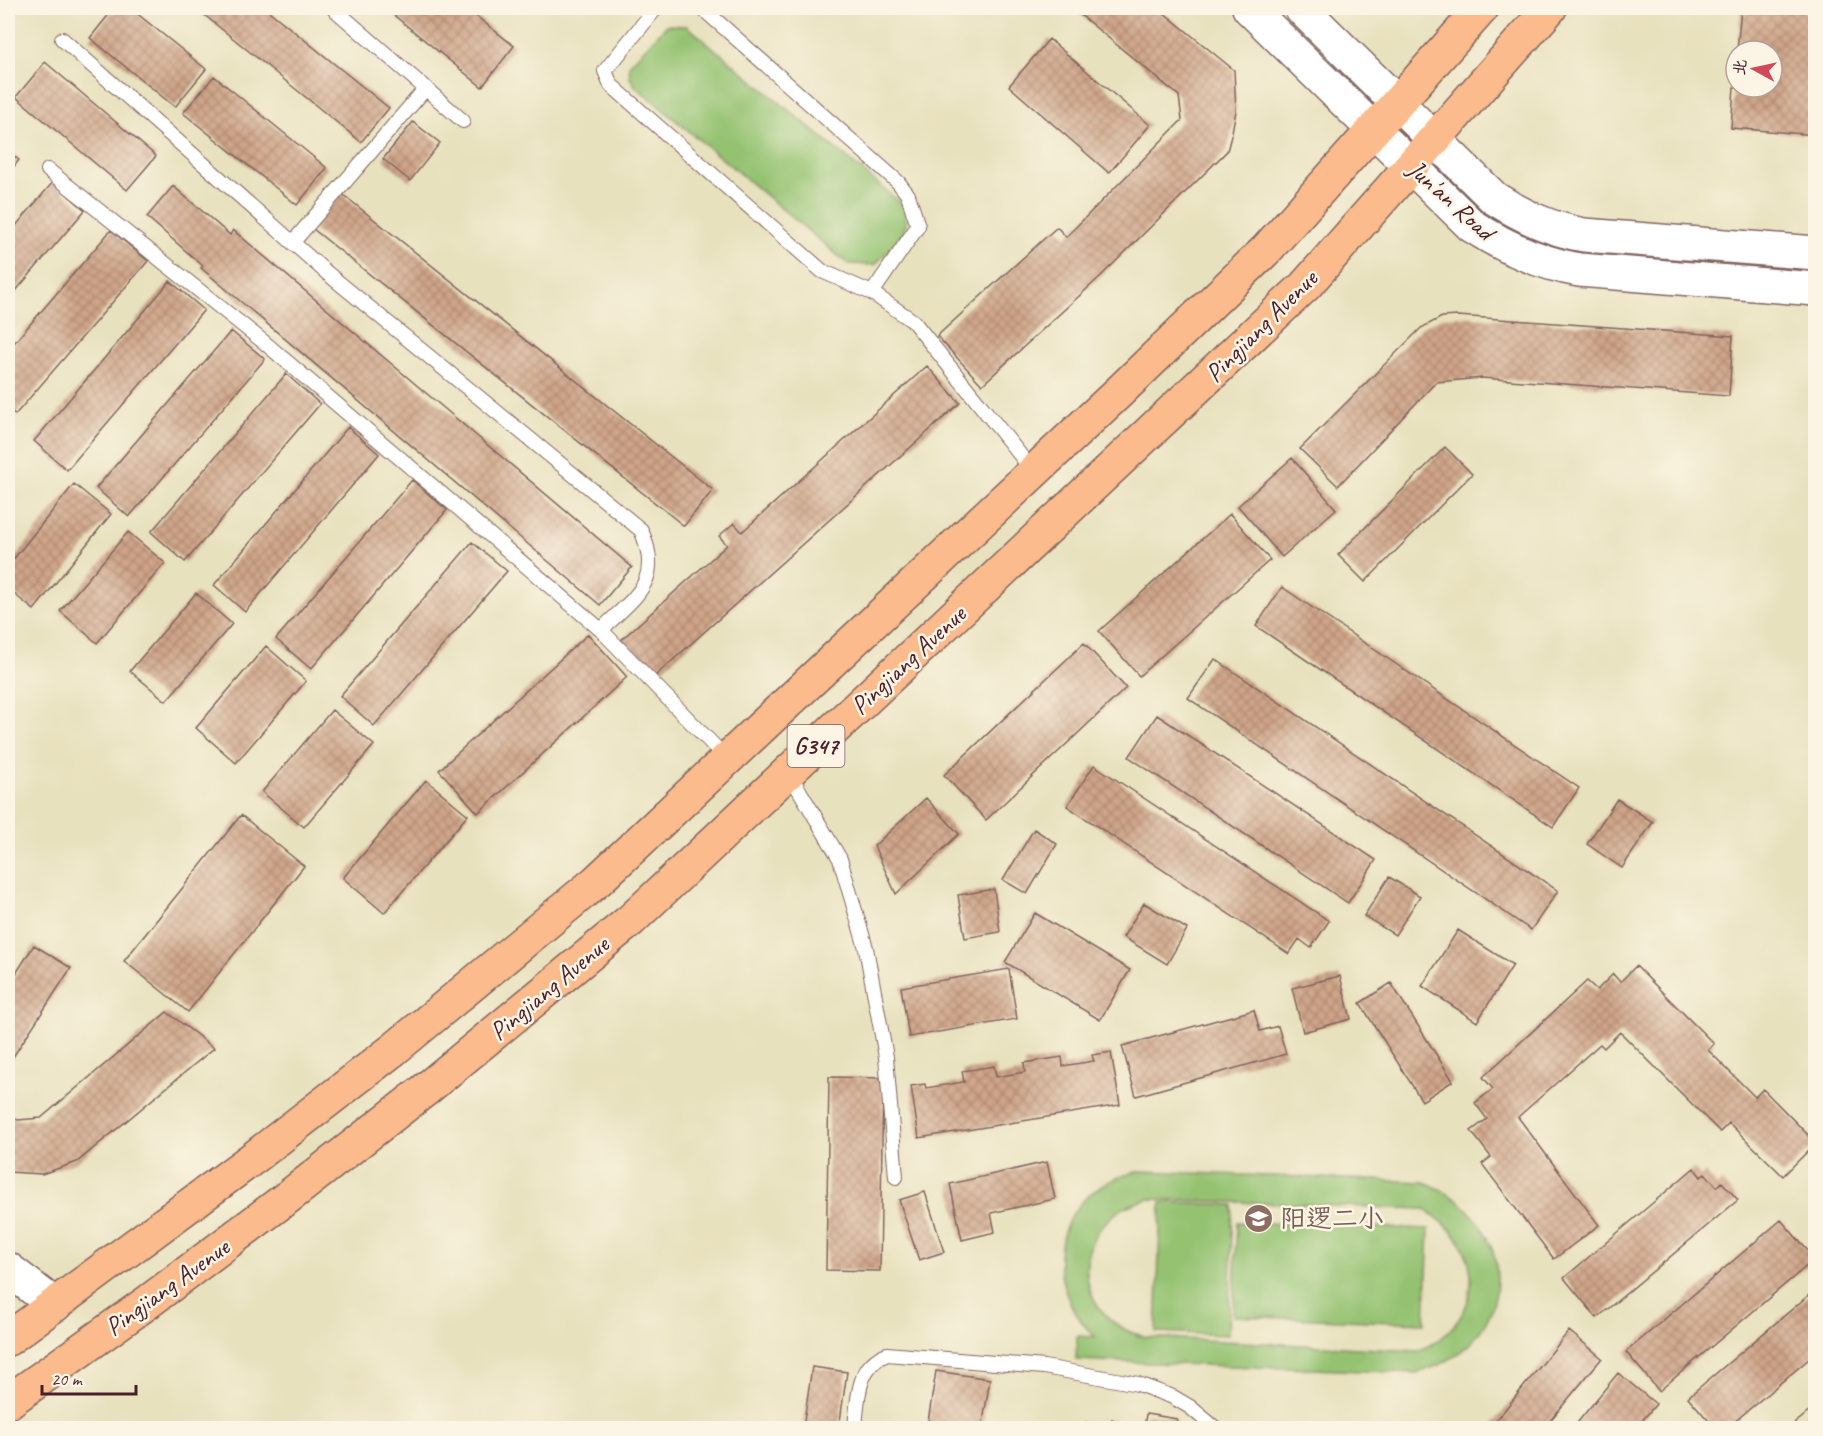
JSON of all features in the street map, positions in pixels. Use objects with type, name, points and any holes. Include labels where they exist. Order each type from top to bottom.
[{"type":"highway","name":"Pingjiang Avenue","points":[[8,1339],[238,1170],[393,1050],[597,881],[1267,249],[1482,8]]},
{"type":"highway","name":"Pingjiang Avenue","points":[[8,1402],[148,1302],[425,1090],[631,920],[1305,286],[1550,8]]},
{"type":"street","name":"Jun'an Road","points":[[1249,8],[1472,226],[1506,248],[1553,266],[1579,270],[1815,289]]},
{"type":"street","name":"Jun'an Road","points":[[1301,8],[1494,198],[1522,216],[1563,231],[1815,253]]},
{"type":"street","points":[[8,1269],[55,1305]]},
{"type":"lane","points":[[333,8],[463,121]]},
{"type":"lane","points":[[657,8],[605,71],[611,84],[822,271],[872,293],[912,321],[1034,471]]},
{"type":"lane","points":[[702,8],[898,182],[908,195],[918,226],[872,293]]},
{"type":"lane","points":[[62,39],[292,242],[641,530],[649,556],[645,586],[601,630]]},
{"type":"lane","points":[[292,242],[426,88]]},
{"type":"lane","points":[[48,170],[265,343],[601,630],[728,759]]},
{"type":"lane","points":[[789,772],[840,859],[866,948],[886,1058],[896,1177]]},
{"type":"lane","points":[[855,1428],[865,1371],[878,1358],[886,1354],[1044,1367],[1138,1384],[1173,1396],[1215,1428]]},
{"type":"green space","points":[[667,25],[687,26],[901,203],[905,212],[904,229],[895,244],[875,265],[848,264],[636,87],[630,78],[629,65]]},
{"type":"green space","points":[[1141,1171],[1424,1182],[1456,1200],[1479,1224],[1493,1252],[1497,1281],[1491,1310],[1476,1337],[1451,1358],[1416,1373],[1076,1360],[1077,1336],[1095,1337],[1076,1313],[1064,1288],[1060,1262],[1062,1238],[1072,1215],[1089,1196],[1112,1181]],"holes":[[[1150,1199],[1423,1209],[1445,1224],[1460,1242],[1469,1262],[1471,1282],[1467,1303],[1457,1322],[1441,1338],[1418,1351],[1145,1337],[1119,1326],[1100,1309],[1090,1288],[1087,1266],[1091,1244],[1104,1224],[1123,1209]]]},
{"type":"green space","points":[[1161,1202],[1233,1205],[1228,1335],[1156,1332]]},
{"type":"green space","points":[[1237,1222],[1429,1229],[1425,1323],[1233,1316]]},
{"type":"building","points":[[114,8],[130,8],[206,69],[175,107],[90,38]]},
{"type":"building","points":[[208,8],[265,8],[389,108],[361,142],[203,14]]},
{"type":"building","points":[[385,8],[466,8],[514,46],[482,87]]},
{"type":"building","points":[[1072,8],[1158,8],[1234,70],[1236,111],[1232,132],[1227,151],[1101,276],[982,385],[937,336],[1057,227],[1066,237],[1182,120],[1179,96]]},
{"type":"building","points":[[1741,8],[1816,8],[1816,135],[1731,128],[1733,99],[1784,99],[1784,39],[1738,39]]},
{"type":"building","points":[[1049,39],[1150,125],[1109,173],[1009,86]]},
{"type":"building","points":[[45,62],[156,156],[127,190],[16,97]]},
{"type":"building","points":[[214,76],[327,168],[297,205],[183,113]]},
{"type":"building","points":[[413,122],[440,143],[410,181],[383,159]]},
{"type":"building","points":[[8,151],[19,160],[8,174]]},
{"type":"building","points":[[53,182],[85,210],[8,300],[8,235]]},
{"type":"building","points":[[173,186],[230,235],[233,230],[632,567],[600,605],[201,268],[203,266],[147,217]]},
{"type":"building","points":[[341,193],[713,490],[684,526],[313,229]]},
{"type":"building","points":[[111,230],[148,261],[15,415],[8,408],[8,350]]},
{"type":"building","points":[[170,281],[204,310],[67,470],[34,441]]},
{"type":"building","points":[[1458,316],[1733,336],[1729,396],[1482,378],[1436,382],[1338,486],[1300,449],[1421,328],[1442,317]]},
{"type":"building","points":[[231,331],[265,359],[129,517],[96,488]]},
{"type":"building","points":[[927,366],[960,403],[654,677],[621,640],[727,545],[719,536],[734,523],[742,532]]},
{"type":"building","points":[[286,374],[320,404],[185,562],[151,532]]},
{"type":"building","points":[[348,427],[379,454],[245,612],[214,585]]},
{"type":"building","points":[[1445,447],[1472,474],[1365,582],[1338,555]]},
{"type":"building","points":[[1292,458],[1336,509],[1282,557],[1238,506]]},
{"type":"building","points":[[412,480],[447,510],[311,669],[276,639]]},
{"type":"building","points":[[74,484],[111,514],[34,610],[8,589],[8,566]]},
{"type":"building","points":[[1230,514],[1270,560],[1139,676],[1099,631]]},
{"type":"building","points":[[128,532],[165,563],[97,643],[60,611]]},
{"type":"building","points":[[472,542],[507,571],[374,726],[340,696]]},
{"type":"building","points":[[1282,587],[1579,788],[1553,827],[1256,626]]},
{"type":"building","points":[[196,593],[232,624],[166,701],[130,671]]},
{"type":"building","points":[[588,634],[627,677],[478,813],[439,770]]},
{"type":"building","points":[[1084,643],[1126,688],[986,820],[944,775]]},
{"type":"building","points":[[266,646],[306,681],[236,763],[196,728]]},
{"type":"building","points":[[1215,659],[1558,891],[1531,930],[1188,698]]},
{"type":"building","points":[[332,710],[374,745],[304,827],[262,792]]},
{"type":"building","points":[[1157,715],[1376,860],[1348,903],[1129,757]]},
{"type":"building","points":[[1094,765],[1329,921],[1311,948],[1299,939],[1289,954],[1067,806]]},
{"type":"building","points":[[426,780],[468,815],[384,913],[343,878]]},
{"type":"building","points":[[926,798],[959,834],[896,894],[874,846]]},
{"type":"building","points":[[1617,799],[1653,822],[1622,868],[1587,844]]},
{"type":"building","points":[[241,815],[304,866],[188,1012],[124,961]]},
{"type":"building","points":[[1034,829],[1057,844],[1027,894],[1003,880]]},
{"type":"building","points":[[1389,877],[1420,896],[1395,935],[1364,916]]},
{"type":"building","points":[[994,889],[1000,932],[965,938],[958,895]]},
{"type":"building","points":[[1144,903],[1187,929],[1167,964],[1123,937]]},
{"type":"building","points":[[1035,913],[1130,970],[1100,1020],[1005,962]]},
{"type":"building","points":[[1458,930],[1513,965],[1477,1022],[1422,986]]},
{"type":"building","points":[[34,945],[71,968],[11,1060],[8,1058],[8,986]]},
{"type":"building","points":[[1636,966],[1714,1044],[1708,1050],[1755,1097],[1763,1089],[1816,1143],[1783,1176],[1729,1123],[1720,1132],[1620,1032],[1604,1048],[1600,1044],[1518,1117],[1599,1225],[1554,1259],[1482,1164],[1491,1157],[1471,1131],[1487,1119],[1475,1103],[1493,1089],[1483,1077],[1587,981],[1597,990],[1613,974],[1620,982]]},
{"type":"building","points":[[1009,969],[1017,1019],[909,1037],[901,987]]},
{"type":"building","points":[[1340,976],[1351,1019],[1303,1032],[1292,988]]},
{"type":"building","points":[[1391,983],[1453,1081],[1422,1101],[1360,1003]]},
{"type":"building","points":[[1254,1010],[1260,1031],[1278,1026],[1286,1054],[1136,1096],[1122,1046]]},
{"type":"building","points":[[167,1012],[214,1048],[77,1162],[42,1174],[8,1172],[8,1113],[18,1120],[41,1118]]},
{"type":"building","points":[[1111,1052],[1120,1105],[919,1138],[911,1086],[925,1084],[926,1088],[964,1082],[962,1071],[994,1066],[996,1077],[1025,1072],[1024,1063],[1062,1057],[1063,1066],[1094,1061],[1092,1055]]},
{"type":"building","points":[[829,1077],[883,1078],[880,1271],[826,1270]]},
{"type":"building","points":[[1047,1162],[1055,1199],[991,1213],[995,1232],[962,1240],[950,1184]]},
{"type":"building","points":[[1694,1168],[1701,1177],[1705,1173],[1717,1187],[1722,1182],[1738,1200],[1597,1318],[1564,1278]]},
{"type":"building","points":[[925,1192],[944,1252],[919,1260],[899,1200]]},
{"type":"building","points":[[1781,1220],[1815,1259],[1659,1391],[1626,1352]]},
{"type":"building","points":[[1816,1289],[1816,1353],[1727,1428],[1715,1428],[1688,1397]]},
{"type":"building","points":[[1569,1331],[1602,1358],[1544,1428],[1490,1428]]},
{"type":"building","points":[[812,1367],[847,1372],[839,1428],[803,1428]]},
{"type":"building","points":[[936,1371],[990,1379],[982,1428],[927,1428]]},
{"type":"building","points":[[1618,1373],[1656,1404],[1636,1428],[1573,1428]]},
{"type":"building","points":[[1816,1406],[1816,1428],[1789,1428]]},
{"type":"building","points":[[1146,1414],[1177,1419],[1176,1428],[1144,1428]]},
{"type":"building","points":[[1112,1419],[1120,1423],[1121,1428],[1084,1428],[1085,1422],[1106,1425]]},
{"type":"place","name":"阳逻二小","points":[[1259,1218]]}]
